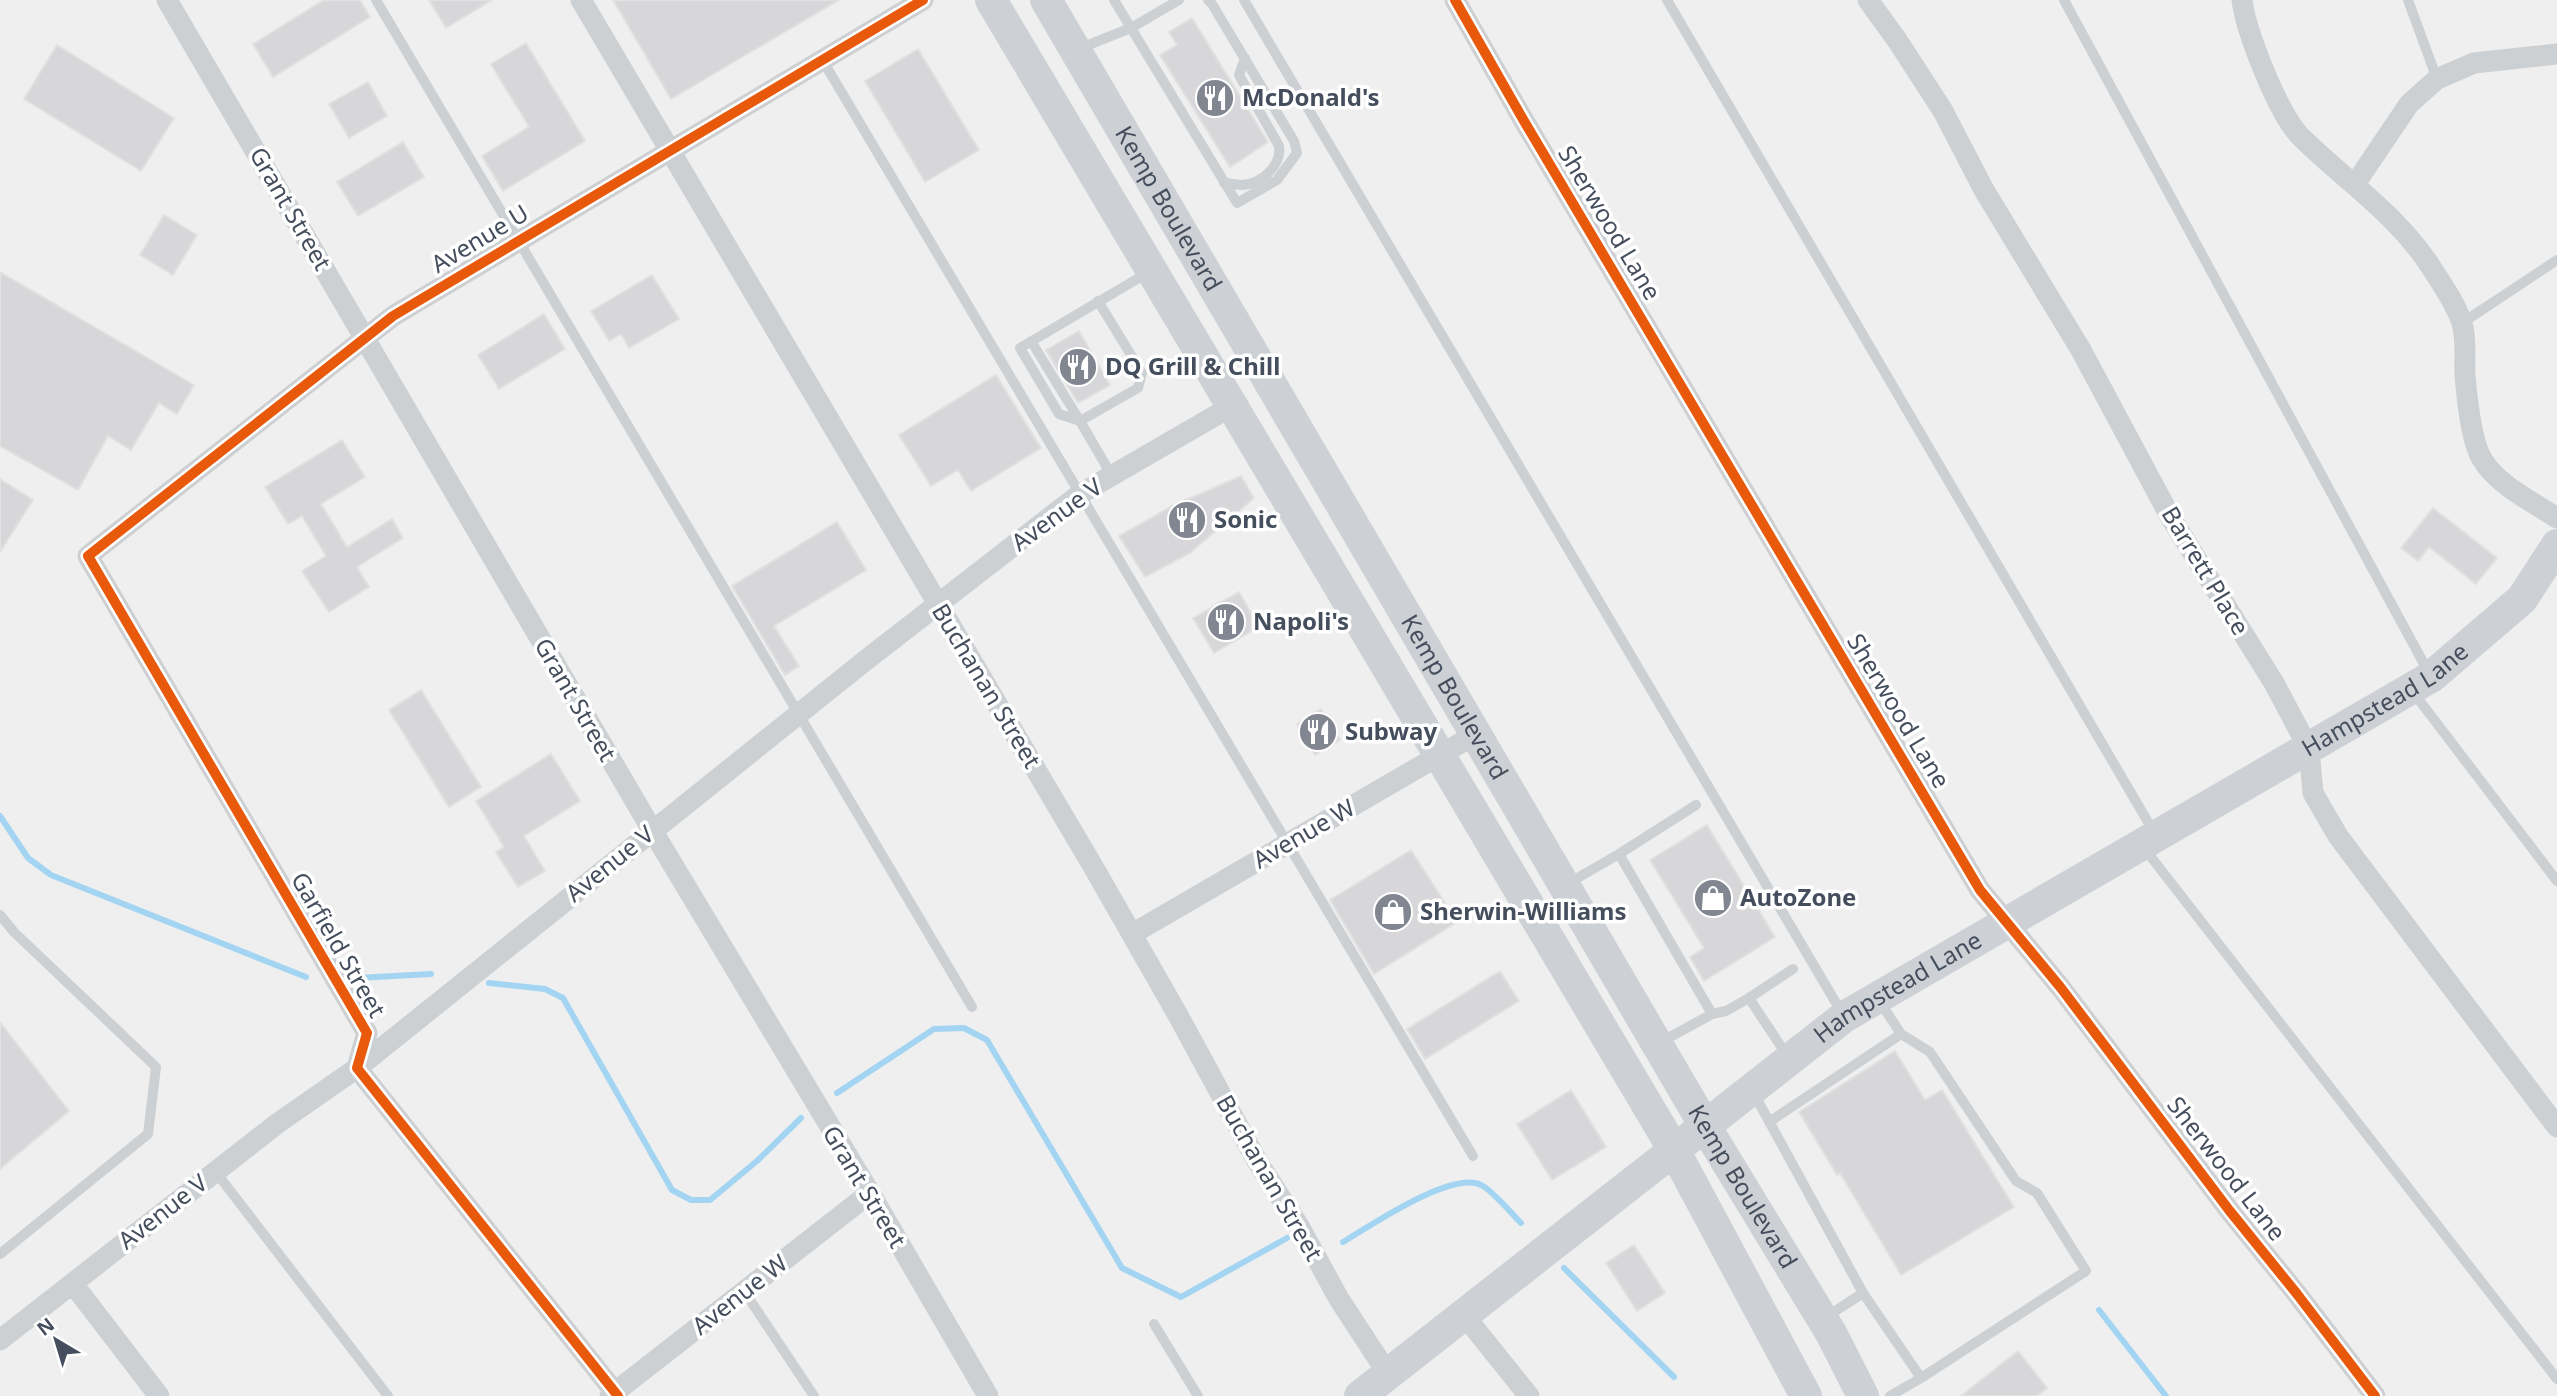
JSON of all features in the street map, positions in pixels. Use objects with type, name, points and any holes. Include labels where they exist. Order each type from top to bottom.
[{"type":"main road","name":"Kemp Boulevard","points":[[991,0],[1674,1150],[1806,1396]]},
{"type":"main road","name":"Kemp Boulevard","points":[[1046,0],[1659,1043],[1705,1126],[1822,1320],[1863,1396]]},
{"type":"main road","points":[[1232,406],[1272,385]]},
{"type":"main road","name":"Hampstead Lane","points":[[1360,1396],[1844,1017],[2421,683],[2522,599],[2557,545]]},
{"type":"street","name":"Grant Street","points":[[167,0],[652,830],[870,1193],[988,1396]]},
{"type":"street","name":"Buchanan Street","points":[[580,0],[1132,933],[1257,1161],[1339,1299],[1388,1374]]},
{"type":"street","name":"Avenue U","points":[[89,556],[393,316],[823,61],[897,11],[923,0]]},
{"type":"street","name":"Sherwood Lane","points":[[1455,0],[1531,133],[1980,890],[2061,988],[2229,1210],[2375,1396]]},
{"type":"street","name":"Barrett Place","points":[[1868,0],[1943,111],[1984,190],[2081,350],[2171,518],[2274,683],[2309,749],[2313,793],[2338,836],[2557,1127]]},
{"type":"street","points":[[2242,0],[2255,49],[2282,108],[2298,134],[2386,211],[2431,267],[2462,323],[2465,375],[2473,430],[2481,458],[2493,473],[2557,518]]},
{"type":"street","points":[[2355,184],[2409,104],[2437,79],[2474,63],[2557,54]]},
{"type":"street","name":"Avenue V","points":[[0,1340],[278,1123],[357,1068],[798,714],[1080,494],[1232,406]]},
{"type":"street","name":"Garfield Street","points":[[89,556],[367,1033],[357,1068]]},
{"type":"street","name":"Avenue W","points":[[1132,933],[1476,734]]},
{"type":"street","points":[[357,1068],[614,1395]]},
{"type":"street","name":"Avenue W","points":[[614,1395],[870,1193]]},
{"type":"street","points":[[73,1284],[159,1396]]},
{"type":"street","points":[[1464,1315],[1529,1396]]},
{"type":"lane","points":[[376,0],[972,1007]]},
{"type":"lane","points":[[1114,0],[1237,204],[1277,180],[1297,153],[1294,141],[1208,0]]},
{"type":"lane","points":[[1154,0],[1160,10]]},
{"type":"lane","points":[[1075,50],[1131,28],[1179,0]]},
{"type":"lane","points":[[1244,0],[1844,1017]]},
{"type":"lane","points":[[1667,0],[2149,841],[2557,1379]]},
{"type":"lane","points":[[2064,0],[2421,683],[2557,881]]},
{"type":"lane","points":[[2408,0],[2437,79]]},
{"type":"lane","points":[[1224,183],[1243,185],[1252,182],[1268,173],[1277,164],[1280,155],[1279,146],[1239,75],[1245,58]]},
{"type":"lane","points":[[823,61],[1472,1156]]},
{"type":"lane","points":[[2462,323],[2557,260]]},
{"type":"lane","points":[[1112,476],[1080,421],[1059,414],[1020,348],[1152,271]]},
{"type":"lane","points":[[1080,421],[1138,388],[1142,373],[1098,301]]},
{"type":"lane","points":[[1565,886],[1696,805]]},
{"type":"lane","points":[[1619,854],[1712,1014]]},
{"type":"lane","points":[[0,915],[156,1067],[148,1133],[0,1254]]},
{"type":"lane","points":[[1659,1043],[1712,1014],[1727,1011],[1793,969]]},
{"type":"lane","points":[[1749,998],[1790,1060]]},
{"type":"lane","points":[[1877,998],[1901,1034],[1930,1052],[2016,1181],[2037,1193],[2086,1271],[1890,1396]]},
{"type":"lane","points":[[1769,1122],[1901,1034]]},
{"type":"lane","points":[[1752,1089],[1863,1293],[1921,1378]]},
{"type":"lane","points":[[215,1171],[388,1396]]},
{"type":"lane","points":[[744,1291],[814,1396]]},
{"type":"lane","points":[[1822,1320],[1863,1293]]},
{"type":"lane","points":[[1154,1324],[1198,1396]]},
{"type":"building","points":[[324,0],[360,0],[370,17],[273,77],[253,44]]},
{"type":"building","points":[[429,0],[492,0],[446,28]]},
{"type":"building","points":[[613,0],[839,0],[671,99]]},
{"type":"building","name":"McDonald's","points":[[1192,18],[1268,142],[1230,167],[1160,55],[1177,45],[1169,32]]},
{"type":"building","points":[[526,43],[585,141],[503,191],[482,156],[529,127],[491,64]]},
{"type":"building","points":[[57,45],[174,118],[141,171],[24,99]]},
{"type":"building","points":[[918,49],[979,150],[925,182],[865,81]]},
{"type":"building","points":[[368,82],[387,116],[349,138],[329,104]]},
{"type":"building","points":[[403,142],[424,177],[358,216],[337,182]]},
{"type":"building","points":[[164,215],[197,235],[173,275],[140,255]]},
{"type":"building","points":[[0,272],[194,385],[177,414],[159,403],[131,450],[108,436],[78,490],[0,446]]},
{"type":"building","points":[[652,275],[679,319],[629,348],[621,334],[609,341],[591,311]]},
{"type":"building","points":[[544,314],[565,349],[499,389],[478,355]]},
{"type":"building","name":"DQ Grill & Chill","points":[[1079,331],[1110,385],[1078,403],[1046,350]]},
{"type":"building","points":[[996,375],[1041,448],[971,491],[958,470],[931,486],[899,435]]},
{"type":"building","points":[[342,440],[365,477],[321,504],[347,547],[392,519],[403,538],[357,567],[369,587],[329,612],[302,571],[326,556],[302,516],[288,524],[265,487]]},
{"type":"building","name":"Sonic","points":[[1241,476],[1254,498],[1190,553],[1145,577],[1119,536],[1174,505]]},
{"type":"building","points":[[0,479],[33,500],[0,552]]},
{"type":"building","points":[[2433,508],[2497,558],[2476,584],[2429,547],[2418,561],[2401,548]]},
{"type":"building","points":[[837,522],[866,570],[774,626],[799,666],[785,675],[732,586]]},
{"type":"building","name":"Napoli's","points":[[1239,592],[1259,627],[1214,653],[1193,618]]},
{"type":"building","points":[[421,690],[481,787],[449,807],[389,710]]},
{"type":"building","name":"Subway","points":[[1321,709],[1340,740],[1315,755],[1297,724]]},
{"type":"building","points":[[551,754],[580,801],[524,836],[545,871],[518,887],[496,852],[504,847],[476,801]]},
{"type":"building","name":"AutoZone","points":[[1707,825],[1775,937],[1704,981],[1690,957],[1704,948],[1650,860]]},
{"type":"building","name":"Sherwin-Williams","points":[[1411,850],[1457,922],[1374,974],[1330,900]]},
{"type":"building","points":[[1500,971],[1519,1001],[1425,1059],[1407,1029]]},
{"type":"building","points":[[0,1022],[69,1111],[0,1169]]},
{"type":"building","points":[[1895,1051],[1925,1100],[1942,1090],[2014,1207],[1901,1275],[1840,1173],[1837,1175],[1799,1112]]},
{"type":"building","points":[[1571,1090],[1606,1147],[1552,1180],[1517,1124]]},
{"type":"building","points":[[1634,1245],[1665,1293],[1637,1311],[1606,1263]]},
{"type":"building","points":[[2018,1351],[2047,1388],[2037,1396],[1961,1396]]},
{"type":"waterway","points":[[0,816],[28,858],[51,875],[306,977]]},
{"type":"waterway","points":[[357,978],[431,974]]},
{"type":"waterway","points":[[489,983],[545,989],[563,998],[672,1190],[691,1200],[710,1200],[757,1161],[801,1118]]},
{"type":"waterway","points":[[837,1093],[934,1029],[964,1028],[987,1040],[1122,1268],[1181,1297],[1287,1238]]},
{"type":"waterway","points":[[1343,1242],[1411,1202],[1451,1185],[1468,1182],[1485,1187],[1521,1223]]},
{"type":"waterway","points":[[1564,1268],[1674,1377]]},
{"type":"waterway","points":[[2099,1310],[2166,1396]]},
{"type":"cycle path","points":[[618,1396],[357,1068],[367,1033],[88,556],[393,316],[923,0]]},
{"type":"cycle path","points":[[1455,0],[1980,890],[2061,988],[2229,1210],[2375,1396]]},
{"type":"place","name":"McDonald's","points":[[1215,98]]},
{"type":"place","name":"DQ Grill & Chill","points":[[1078,367]]},
{"type":"place","name":"Sonic","points":[[1187,520]]},
{"type":"place","name":"Napoli's","points":[[1226,622]]},
{"type":"place","name":"Subway","points":[[1318,732]]},
{"type":"place","name":"AutoZone","points":[[1713,898]]},
{"type":"place","name":"Sherwin-Williams","points":[[1393,912]]}]
